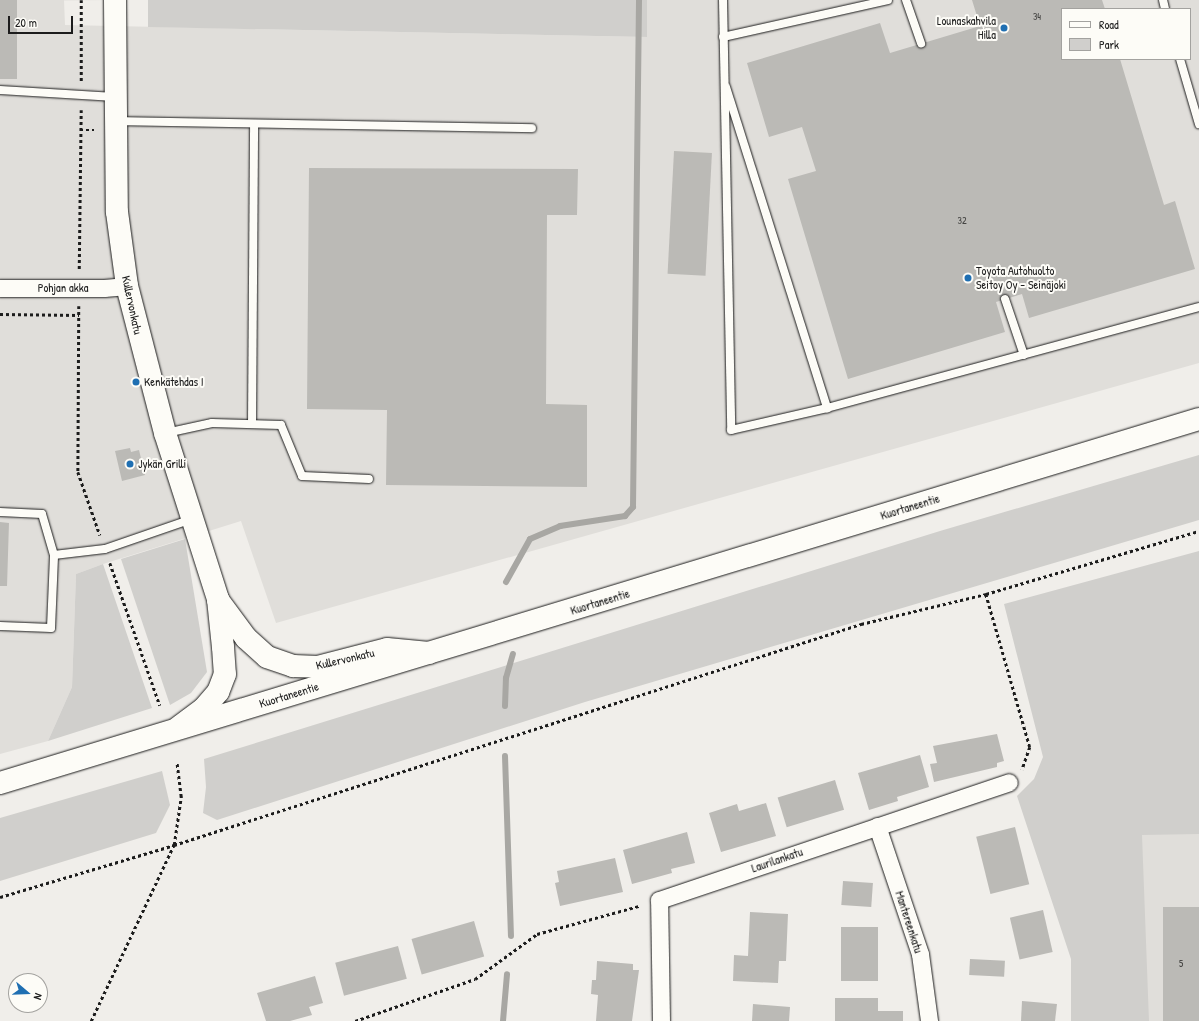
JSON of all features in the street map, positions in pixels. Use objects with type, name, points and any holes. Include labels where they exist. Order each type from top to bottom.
[{"type":"main road","name":"Kullervonkatu","points":[[115,0],[117,212],[127,286],[165,433],[218,599],[225,674],[218,692],[203,709],[176,729]]},
{"type":"main road","name":"Kuortaneentie","points":[[0,783],[1199,419]]},
{"type":"main road","name":"Kullervonkatu","points":[[218,599],[246,638],[267,657],[293,666],[318,667],[387,649],[429,653]]},
{"type":"street","name":"Pohjan akka","points":[[0,288],[79,288],[127,286]]},
{"type":"street","name":"Laurilankatu","points":[[659,900],[1010,782]]},
{"type":"street","name":"Mantereenkatu","points":[[877,826],[920,954],[929,1021]]},
{"type":"street","points":[[659,900],[661,1021]]},
{"type":"lane","points":[[724,0],[724,78],[731,430],[827,408],[1199,307]]},
{"type":"lane","points":[[724,37],[888,0]]},
{"type":"lane","points":[[906,0],[921,44]]},
{"type":"lane","points":[[1180,60],[1199,124]]},
{"type":"lane","points":[[724,78],[827,408]]},
{"type":"lane","points":[[0,90],[80,97],[115,97]]},
{"type":"lane","points":[[115,121],[532,128]]},
{"type":"lane","points":[[252,424],[254,124]]},
{"type":"lane","points":[[1005,299],[1024,355]]},
{"type":"lane","points":[[165,433],[212,423],[281,425],[302,476],[369,479]]},
{"type":"lane","points":[[0,512],[42,514],[54,555],[51,628],[0,626]]},
{"type":"lane","points":[[54,555],[105,549],[193,518]]},
{"type":"path","points":[[81,0],[78,472],[160,706]]},
{"type":"path","points":[[0,314],[79,315]]},
{"type":"path","points":[[0,897],[174,845],[861,624],[986,594],[1199,531]]},
{"type":"path","points":[[986,594],[1030,747],[1025,767],[1010,782]]},
{"type":"path","points":[[91,1021],[174,845],[181,797],[177,762]]},
{"type":"path","points":[[355,1021],[475,979],[537,934],[659,900]]},
{"type":"shaded area","points":[[0,0],[64,0],[65,25],[646,37],[647,0],[1199,0],[1199,363],[276,623],[241,521],[103,564],[76,574],[72,687],[48,741],[0,754]]},
{"type":"shaded area","points":[[1142,834],[1199,834],[1199,1021],[1142,1021]]},
{"type":"green space","points":[[148,0],[647,0],[647,37],[148,27]]},
{"type":"green space","points":[[1199,455],[1199,520],[585,702],[217,820],[203,813],[206,787],[204,759],[940,531]]},
{"type":"green space","points":[[185,539],[207,672],[191,693],[170,705],[121,559]]},
{"type":"green space","points":[[1199,551],[1199,834],[1142,835],[1149,1021],[1071,1021],[1071,959],[1017,796],[1034,779],[1043,757],[1004,604]]},
{"type":"green space","points":[[103,564],[152,708],[48,741],[72,687],[76,574]]},
{"type":"green space","points":[[162,771],[170,805],[156,833],[0,881],[0,818]]},
{"type":"building","points":[[0,0],[17,0],[17,79],[0,79]]},
{"type":"building","points":[[972,0],[1102,0],[1105,8],[1061,8],[1061,60],[1120,60],[1164,205],[1175,201],[1195,269],[1029,318],[1022,294],[996,302],[1005,332],[848,379],[788,179],[816,171],[802,127],[769,137],[747,63],[880,23],[890,53],[980,26]]},
{"type":"building","points":[[674,151],[712,153],[706,276],[668,274]]},
{"type":"building","points":[[309,168],[578,169],[577,215],[547,215],[546,404],[587,405],[587,487],[386,485],[387,410],[307,409]]},
{"type":"building","points":[[130,448],[131,452],[139,450],[145,475],[122,481],[115,451]]},
{"type":"building","points":[[0,522],[9,523],[7,586],[0,586]]},
{"type":"building","points":[[997,734],[1004,761],[997,763],[997,767],[934,782],[930,764],[937,763],[933,746]]},
{"type":"building","points":[[920,755],[929,787],[897,797],[898,801],[869,810],[858,773]]},
{"type":"building","points":[[835,780],[844,810],[787,827],[778,798]]},
{"type":"building","points":[[766,803],[776,836],[721,852],[709,813],[737,804],[739,811]]},
{"type":"building","points":[[1015,827],[1029,884],[990,894],[976,837]]},
{"type":"building","points":[[687,832],[695,863],[671,869],[672,873],[632,884],[623,850]]},
{"type":"building","points":[[615,858],[623,892],[560,906],[555,883],[559,882],[557,871]]},
{"type":"building","points":[[843,881],[873,883],[871,907],[841,905]]},
{"type":"building","points":[[1163,907],[1199,907],[1199,1021],[1163,1021]]},
{"type":"building","points":[[1043,910],[1053,952],[1020,960],[1010,918]]},
{"type":"building","points":[[750,912],[788,914],[786,961],[779,961],[778,983],[733,981],[734,955],[748,956]]},
{"type":"building","points":[[474,921],[484,957],[422,974],[412,939]]},
{"type":"building","points":[[841,927],[878,927],[878,981],[841,981]]},
{"type":"building","points":[[398,946],[407,979],[344,996],[335,963]]},
{"type":"building","points":[[970,959],[1005,961],[1004,977],[969,975]]},
{"type":"building","points":[[597,961],[633,964],[633,970],[639,970],[632,1021],[596,1021],[598,995],[591,994],[592,980],[596,980]]},
{"type":"building","points":[[315,976],[323,1003],[309,1007],[312,1015],[290,1021],[266,1021],[257,993]]},
{"type":"building","points":[[835,998],[878,998],[878,1011],[903,1011],[903,1021],[835,1021]]},
{"type":"building","points":[[1022,1001],[1057,1004],[1055,1021],[1021,1021]]},
{"type":"building","points":[[753,1004],[790,1007],[789,1021],[752,1021]]},
{"type":"waterway","points":[[506,582],[530,539],[560,526],[625,516],[633,507],[639,0]]},
{"type":"waterway","points":[[505,706],[506,678],[513,654]]},
{"type":"waterway","points":[[505,756],[511,936]]},
{"type":"waterway","points":[[503,1021],[507,974]]},
{"type":"place","name":"Lounaskahvila Hilla","points":[[1004,28]]},
{"type":"place","name":"Toyota Autohuolto Seitoy Oy - Seinäjoki","points":[[968,278]]},
{"type":"place","name":"Kenkätehdas I","points":[[136,382]]},
{"type":"place","name":"Jykän Grilli","points":[[130,464]]}]
